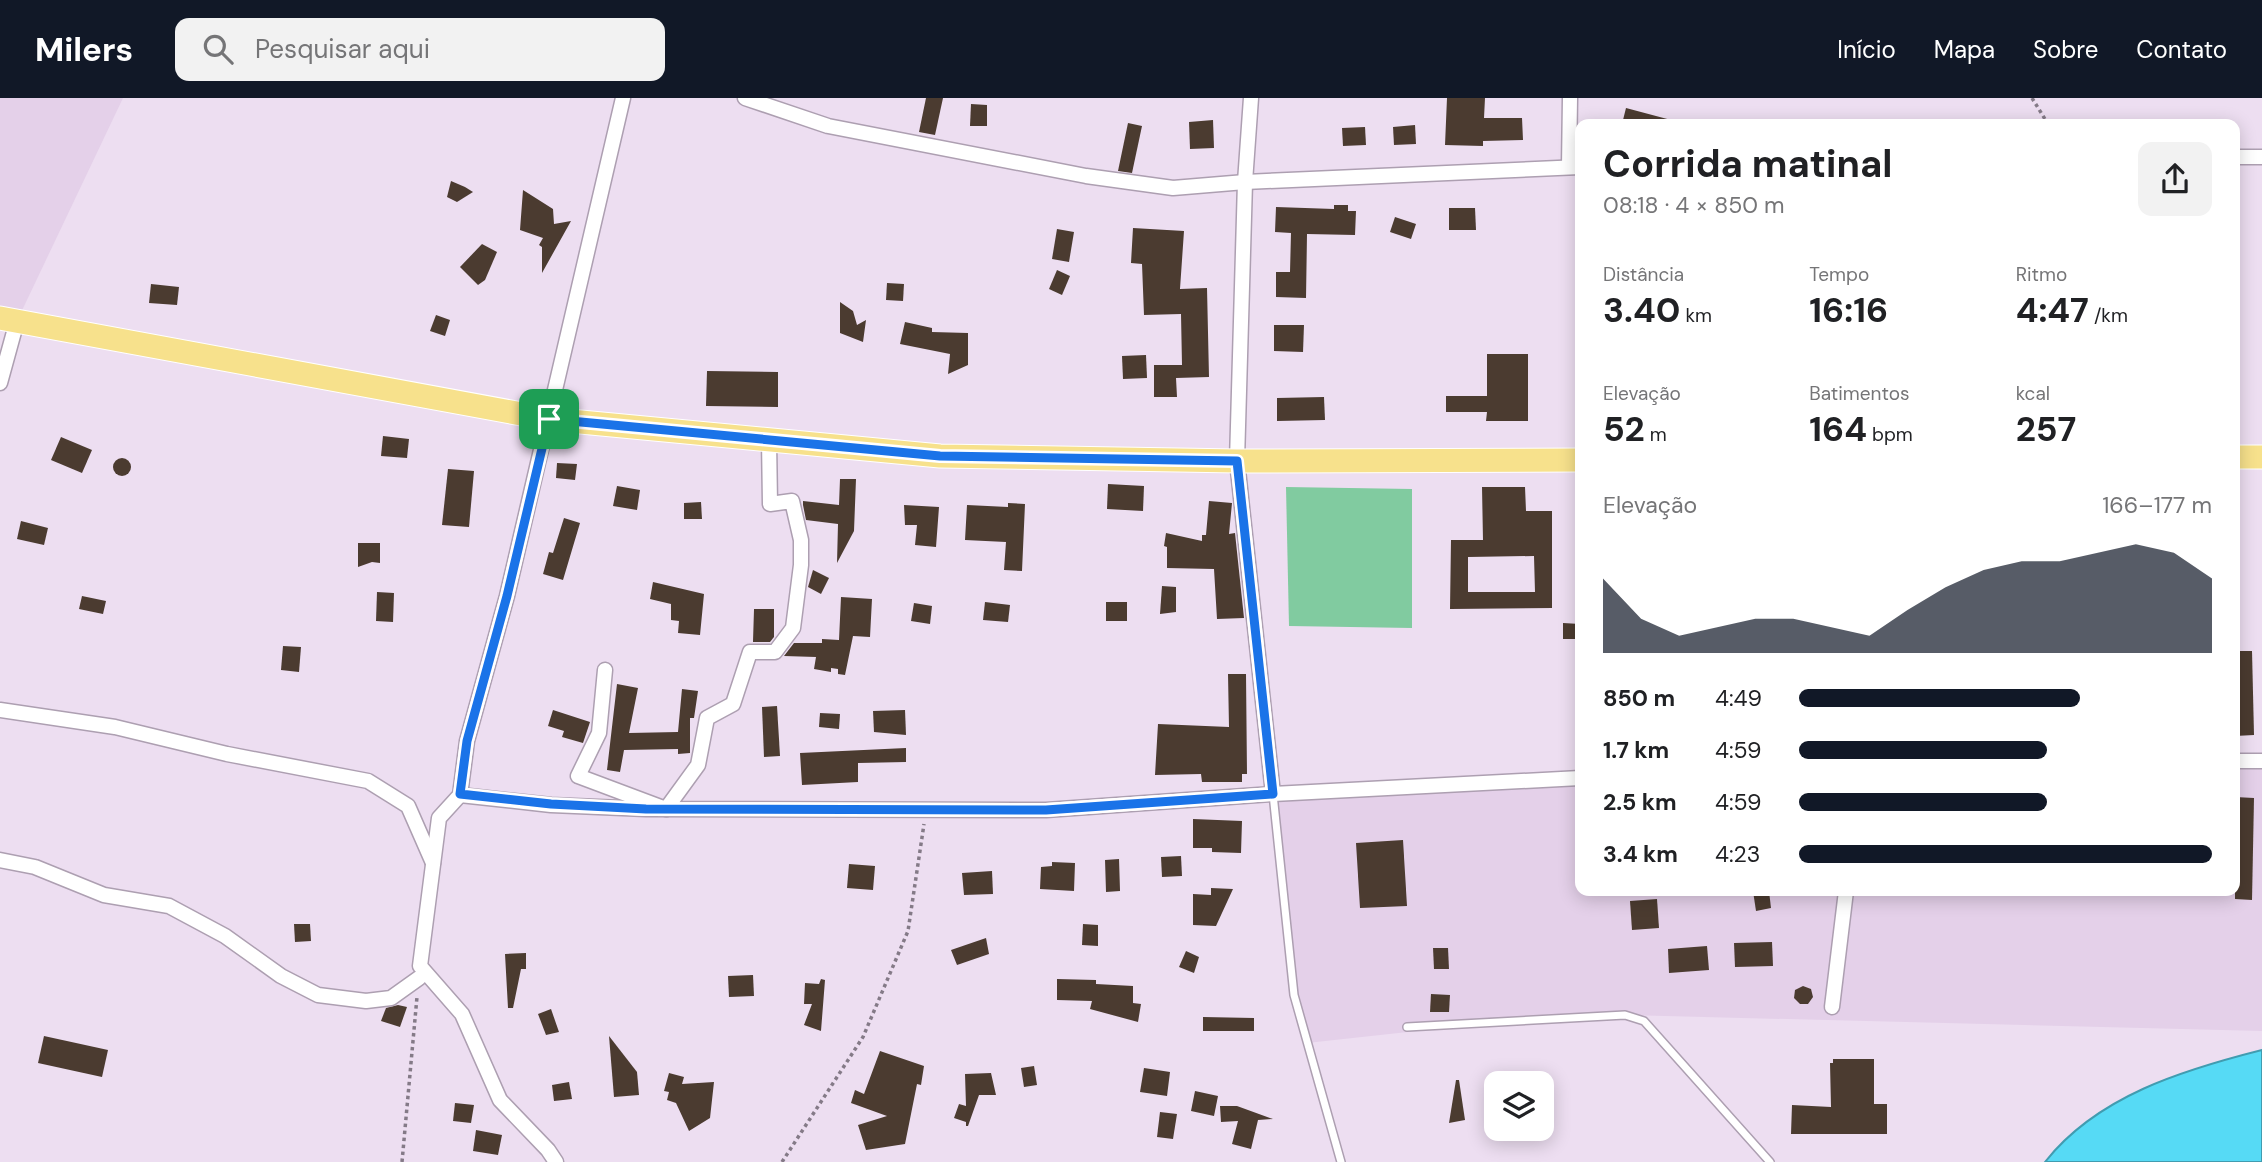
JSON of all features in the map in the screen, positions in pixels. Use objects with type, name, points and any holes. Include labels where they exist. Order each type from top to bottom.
[{"type":"main road","points":[[9,320],[549,419],[940,456],[1237,461],[1575,460]]},
{"type":"main road","points":[[2240,457],[2262,457]]},
{"type":"street","points":[[556,1162],[548,1150],[500,1100],[462,1014],[420,966],[439,818],[460,794],[467,741],[507,596],[623,98]]},
{"type":"street","points":[[745,98],[828,126],[1086,176],[1173,188],[1245,182],[1575,167],[1570,98]]},
{"type":"street","points":[[1251,98],[1245,182],[1237,461],[1273,794]]},
{"type":"street","points":[[2240,157],[2262,157]]},
{"type":"street","points":[[0,383],[9,320]]},
{"type":"street","points":[[666,809],[698,765],[707,718],[733,704],[750,652],[775,652],[793,628],[802,565],[801,540],[792,501],[770,504],[769,440]]},
{"type":"street","points":[[605,670],[599,733],[578,776],[666,809]]},
{"type":"street","points":[[0,709],[115,727],[228,754],[368,781],[408,806],[433,863]]},
{"type":"street","points":[[2240,761],[2262,761]]},
{"type":"street","points":[[460,794],[551,804],[666,809],[1046,810],[1273,794],[1575,778]]},
{"type":"street","points":[[0,860],[34,867],[104,895],[169,906],[225,936],[281,976],[318,995],[366,1001],[391,998],[419,978]]},
{"type":"street","points":[[1832,1007],[1845,896]]},
{"type":"lane","points":[[1273,794],[1294,995],[1341,1162]]},
{"type":"lane","points":[[1407,1027],[1625,1015],[1644,1021],[1770,1162]]},
{"type":"path","points":[[2032,98],[2045,119]]},
{"type":"path","points":[[782,1162],[863,1037],[908,931],[926,809]]},
{"type":"path","points":[[402,1162],[419,978]]},
{"type":"shaded area","points":[[0,98],[123,98],[17,321],[0,318]]},
{"type":"shaded area","points":[[2240,761],[2262,761],[2262,1031],[1625,1015],[1481,1024],[1307,1043],[1294,995],[1273,794],[1575,778],[1575,896],[2240,896]]},
{"type":"green space","points":[[1286,487],[1412,489],[1412,628],[1289,626]]},
{"type":"water","points":[[2262,1050],[2262,1162],[2045,1162],[2066,1139],[2090,1119],[2143,1089],[2202,1067]]},
{"type":"building","points":[[926,98],[943,98],[935,135],[919,132]]},
{"type":"building","points":[[1447,98],[1485,98],[1484,118],[1522,118],[1523,140],[1483,141],[1483,146],[1445,145]]},
{"type":"building","points":[[971,104],[987,105],[987,126],[970,126]]},
{"type":"building","points":[[1626,108],[1667,119],[1623,119]]},
{"type":"building","points":[[1213,120],[1214,148],[1190,149],[1189,122]]},
{"type":"building","points":[[1128,123],[1142,126],[1132,173],[1118,171]]},
{"type":"building","points":[[1415,125],[1416,144],[1394,145],[1393,127]]},
{"type":"building","points":[[1365,127],[1366,145],[1343,146],[1342,128]]},
{"type":"building","points":[[451,181],[473,192],[457,202],[447,197]]},
{"type":"building","points":[[523,190],[553,209],[554,224],[571,221],[542,273],[542,247],[539,245],[543,238],[520,230]]},
{"type":"building","points":[[1334,205],[1348,205],[1348,211],[1356,211],[1355,235],[1307,234],[1306,298],[1276,297],[1276,272],[1290,272],[1291,233],[1275,232],[1276,207],[1334,209]]},
{"type":"building","points":[[1449,208],[1475,208],[1476,230],[1449,230]]},
{"type":"building","points":[[1395,217],[1416,224],[1411,239],[1390,232]]},
{"type":"building","points":[[1133,228],[1184,231],[1180,289],[1207,288],[1209,377],[1176,378],[1177,397],[1154,397],[1154,365],[1182,365],[1181,314],[1144,315],[1142,264],[1131,263]]},
{"type":"building","points":[[1057,229],[1074,232],[1069,262],[1052,259]]},
{"type":"building","points":[[482,244],[497,252],[485,280],[478,285],[460,267]]},
{"type":"building","points":[[1057,270],[1070,276],[1062,295],[1049,289]]},
{"type":"building","points":[[887,283],[904,284],[903,301],[886,300]]},
{"type":"building","points":[[151,284],[179,287],[177,305],[149,303]]},
{"type":"building","points":[[840,302],[853,311],[857,325],[866,320],[863,342],[840,333]]},
{"type":"building","points":[[436,315],[450,320],[445,336],[430,331]]},
{"type":"building","points":[[905,322],[932,328],[932,332],[968,333],[968,365],[948,374],[950,354],[900,344]]},
{"type":"building","points":[[1274,325],[1304,325],[1303,352],[1274,351]]},
{"type":"building","points":[[1487,354],[1528,354],[1528,421],[1486,421],[1487,412],[1446,412],[1446,396],[1487,396]]},
{"type":"building","points":[[1146,355],[1147,378],[1123,379],[1122,356]]},
{"type":"building","points":[[707,371],[778,372],[778,407],[706,406]]},
{"type":"building","points":[[1324,397],[1325,420],[1277,421],[1277,398]]},
{"type":"building","points":[[383,436],[409,439],[407,458],[381,456]]},
{"type":"building","points":[[61,437],[92,450],[82,473],[51,460]]},
{"type":"building","points":[[122,458],[128,461],[131,467],[128,473],[122,476],[116,473],[113,467],[116,461]]},
{"type":"building","points":[[557,463],[577,464],[575,480],[556,478]]},
{"type":"building","points":[[448,469],[474,471],[469,527],[442,525]]},
{"type":"building","points":[[840,479],[856,479],[854,531],[837,563],[838,524],[806,520],[803,501],[839,505]]},
{"type":"building","points":[[1108,484],[1144,486],[1143,511],[1107,509]]},
{"type":"building","points":[[617,486],[640,490],[637,510],[613,506]]},
{"type":"building","points":[[1482,487],[1525,487],[1526,511],[1552,511],[1552,608],[1450,609],[1451,540],[1483,540]],"holes":[[[1534,556],[1535,592],[1468,592],[1468,557]]]},
{"type":"building","points":[[1209,501],[1232,503],[1229,534],[1235,533],[1244,618],[1217,619],[1214,569],[1167,568],[1167,547],[1164,546],[1166,533],[1202,541],[1202,535],[1206,535]]},
{"type":"building","points":[[701,502],[702,519],[684,519],[684,503]]},
{"type":"building","points":[[1008,503],[1025,504],[1022,571],[1004,570],[1006,542],[965,540],[967,505],[1008,507]]},
{"type":"building","points":[[904,505],[939,507],[936,547],[915,545],[917,525],[905,525]]},
{"type":"building","points":[[564,518],[580,523],[563,580],[543,574],[549,552],[553,553]]},
{"type":"building","points":[[21,521],[48,528],[44,545],[17,539]]},
{"type":"building","points":[[358,543],[380,543],[380,563],[372,562],[358,567]]},
{"type":"building","points":[[813,570],[829,578],[821,594],[808,587]]},
{"type":"building","points":[[653,582],[704,594],[700,635],[678,633],[679,621],[671,620],[671,604],[650,599]]},
{"type":"building","points":[[1162,586],[1176,587],[1176,612],[1160,614]]},
{"type":"building","points":[[377,592],[394,593],[393,622],[376,621]]},
{"type":"building","points":[[82,596],[106,601],[103,614],[79,609]]},
{"type":"building","points":[[841,597],[872,599],[870,637],[853,636],[845,675],[838,674],[838,669],[831,668],[831,672],[814,669],[816,657],[784,656],[794,643],[822,643],[822,639],[839,640]]},
{"type":"building","points":[[985,602],[1010,605],[1008,622],[983,620]]},
{"type":"building","points":[[1106,602],[1127,602],[1127,621],[1106,621]]},
{"type":"building","points":[[914,603],[932,606],[930,624],[911,621]]},
{"type":"building","points":[[754,609],[774,609],[774,637],[770,642],[753,642]]},
{"type":"building","points":[[1563,623],[1575,624],[1575,639],[1563,639]]},
{"type":"building","points":[[283,646],[301,647],[299,672],[281,670]]},
{"type":"building","points":[[2240,651],[2252,651],[2254,735],[2240,736]]},
{"type":"building","points":[[1228,674],[1246,674],[1247,774],[1242,774],[1242,782],[1202,782],[1201,774],[1155,775],[1158,724],[1229,727]]},
{"type":"building","points":[[617,684],[638,688],[629,733],[678,732],[682,689],[698,691],[694,718],[690,718],[690,753],[678,754],[678,749],[624,750],[620,772],[607,770]]},
{"type":"building","points":[[777,706],[780,756],[764,757],[762,707]]},
{"type":"building","points":[[553,710],[590,722],[583,743],[562,737],[564,731],[548,726]]},
{"type":"building","points":[[905,710],[906,735],[874,732],[873,711]]},
{"type":"building","points":[[820,713],[840,714],[839,729],[819,727]]},
{"type":"building","points":[[906,748],[906,762],[858,763],[858,782],[802,785],[800,753]]},
{"type":"building","points":[[2240,797],[2254,798],[2252,900],[2235,899],[2235,896],[2240,896]]},
{"type":"building","points":[[1193,819],[1242,821],[1241,853],[1193,848]]},
{"type":"building","points":[[1403,840],[1407,906],[1360,908],[1356,843]]},
{"type":"building","points":[[1181,856],[1182,876],[1162,877],[1161,857]]},
{"type":"building","points":[[1119,859],[1120,891],[1106,892],[1105,860]]},
{"type":"building","points":[[1052,862],[1075,863],[1074,891],[1040,889],[1041,867],[1052,866]]},
{"type":"building","points":[[849,864],[875,866],[873,890],[847,888]]},
{"type":"building","points":[[992,871],[993,894],[964,895],[962,873]]},
{"type":"building","points":[[1211,888],[1233,889],[1216,926],[1193,925],[1193,894],[1211,895]]},
{"type":"building","points":[[1754,896],[1770,896],[1771,908],[1756,911]]},
{"type":"building","points":[[1657,899],[1659,928],[1632,930],[1630,901]]},
{"type":"building","points":[[294,924],[310,924],[311,941],[295,942]]},
{"type":"building","points":[[1083,924],[1098,925],[1098,946],[1082,945]]},
{"type":"building","points":[[986,938],[989,954],[957,965],[951,950]]},
{"type":"building","points":[[1772,942],[1773,966],[1735,967],[1734,943]]},
{"type":"building","points":[[1707,946],[1709,970],[1669,973],[1668,949]]},
{"type":"building","points":[[1433,948],[1448,948],[1449,969],[1434,969]]},
{"type":"building","points":[[1186,951],[1199,957],[1194,973],[1179,967]]},
{"type":"building","points":[[526,953],[526,969],[521,969],[513,1008],[508,1008],[505,954]]},
{"type":"building","points":[[753,975],[754,996],[729,997],[728,976]]},
{"type":"building","points":[[821,979],[825,980],[821,1031],[804,1025],[812,1004],[804,1004],[805,983],[819,984]]},
{"type":"building","points":[[1057,979],[1096,980],[1096,984],[1133,986],[1133,1003],[1141,1004],[1138,1022],[1090,1009],[1092,1001],[1057,1000]]},
{"type":"building","points":[[1803,986],[1811,989],[1813,997],[1808,1004],[1800,1004],[1794,998],[1795,990]]},
{"type":"building","points":[[1431,994],[1450,995],[1449,1012],[1430,1012]]},
{"type":"building","points":[[398,1005],[407,1007],[400,1027],[381,1021],[386,1008]]},
{"type":"building","points":[[551,1009],[559,1032],[546,1035],[538,1014]]},
{"type":"building","points":[[1203,1017],[1254,1018],[1254,1031],[1203,1031]]},
{"type":"building","points":[[44,1036],[108,1050],[102,1077],[38,1063]]},
{"type":"building","points":[[609,1036],[637,1072],[639,1095],[614,1097]]},
{"type":"building","points":[[880,1051],[924,1066],[921,1085],[917,1084],[905,1144],[866,1150],[858,1125],[887,1116],[851,1103],[855,1090],[864,1094]]},
{"type":"building","points":[[1833,1059],[1874,1059],[1874,1104],[1887,1104],[1887,1134],[1791,1134],[1792,1105],[1831,1107],[1830,1063],[1833,1063]]},
{"type":"building","points":[[1034,1066],[1037,1085],[1024,1087],[1021,1068]]},
{"type":"building","points":[[1144,1068],[1170,1072],[1167,1096],[1140,1092]]},
{"type":"building","points":[[669,1073],[684,1077],[682,1084],[714,1082],[710,1118],[689,1131],[676,1103],[667,1100],[669,1092],[664,1091]]},
{"type":"building","points":[[991,1073],[996,1095],[979,1095],[966,1126],[966,1122],[954,1118],[959,1104],[966,1106],[965,1074]]},
{"type":"building","points":[[1456,1080],[1459,1080],[1465,1120],[1449,1123]]},
{"type":"building","points":[[569,1082],[572,1099],[554,1101],[552,1085]]},
{"type":"building","points":[[1195,1091],[1218,1096],[1214,1116],[1191,1111]]},
{"type":"building","points":[[455,1103],[474,1105],[471,1123],[453,1121]]},
{"type":"building","points":[[1220,1106],[1237,1106],[1273,1119],[1258,1120],[1251,1149],[1232,1144],[1238,1121],[1221,1122]]},
{"type":"building","points":[[1160,1112],[1177,1114],[1173,1139],[1157,1137]]},
{"type":"building","points":[[476,1130],[502,1135],[498,1155],[473,1151]]},
{"type":"route","points":[[549,419],[940,456],[1237,461],[1273,794],[1046,810],[646,809],[551,804],[460,794],[467,741],[507,596],[549,419]]}]
